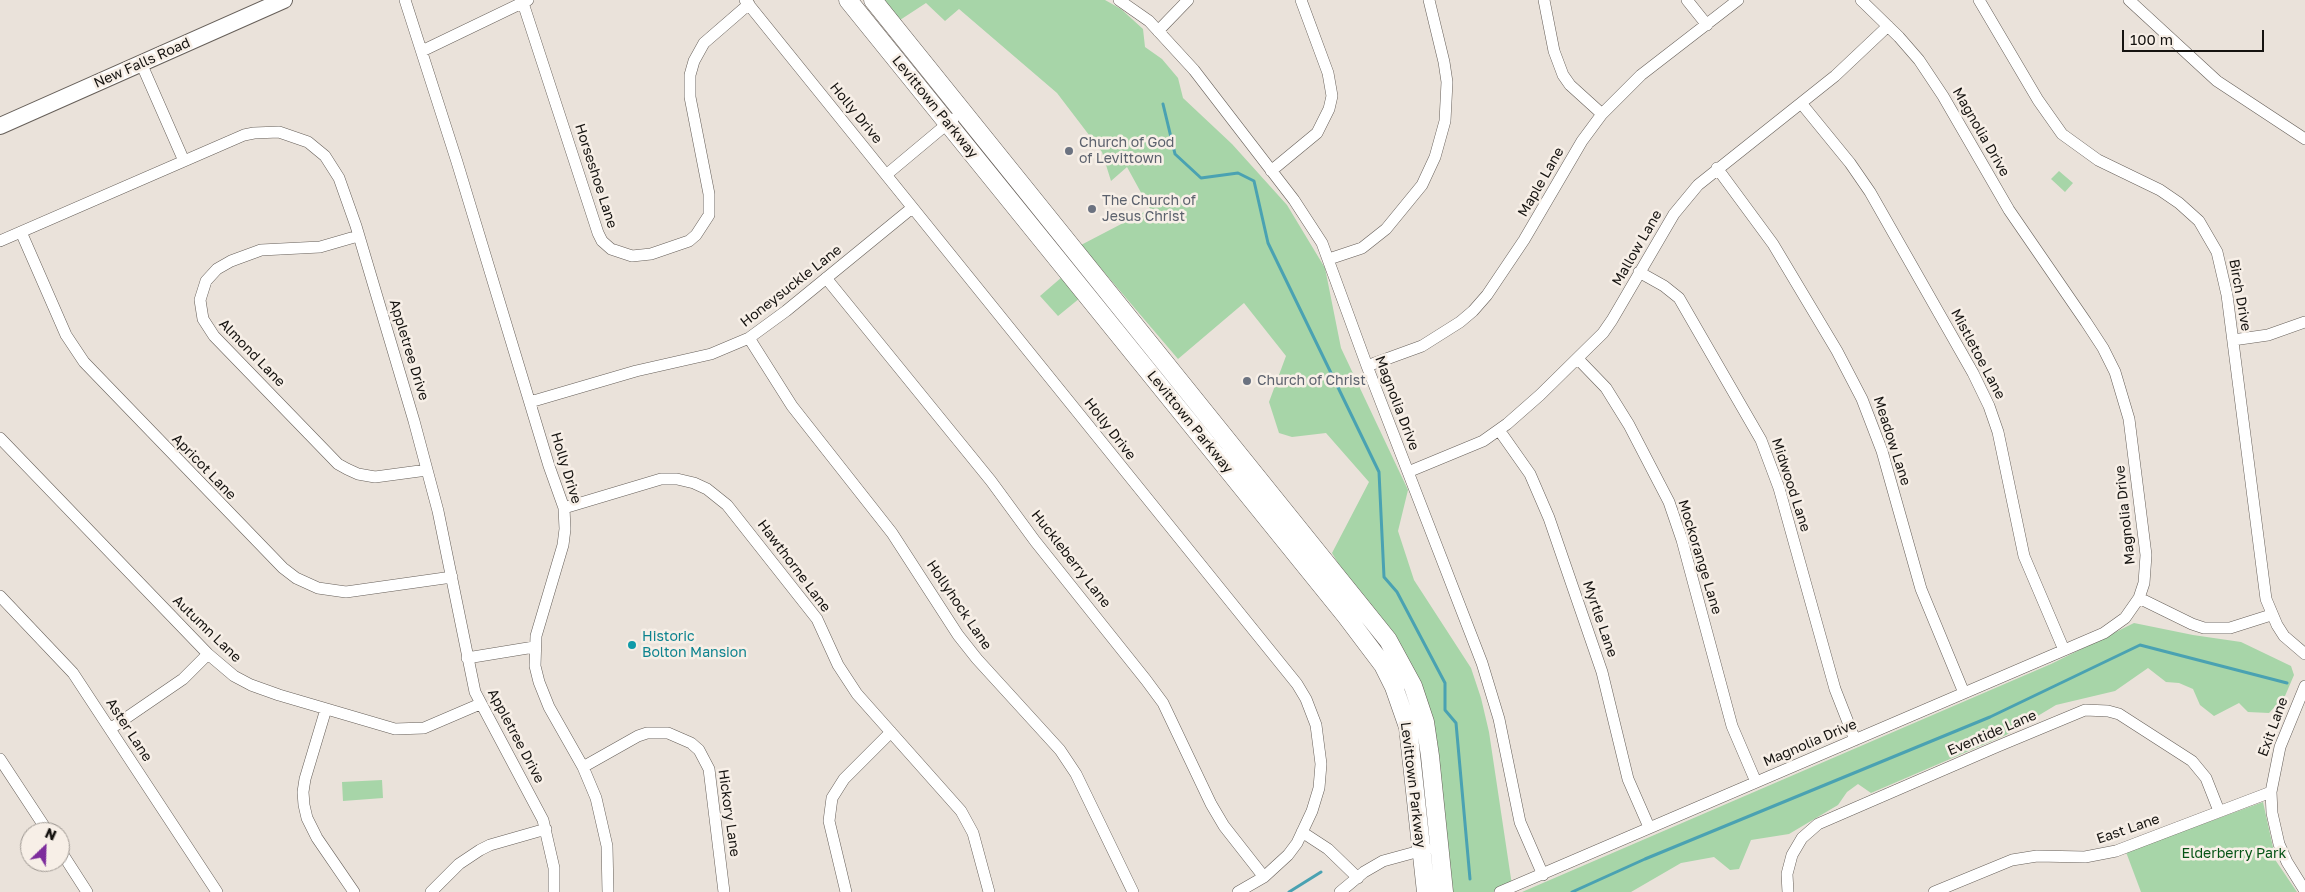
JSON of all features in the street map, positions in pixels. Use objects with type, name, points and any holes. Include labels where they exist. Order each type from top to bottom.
[{"type":"main road","name":"New Falls Road","points":[[0,126],[284,0]]},
{"type":"main road","name":"Levittown Parkway","points":[[848,0],[1334,600],[1383,665],[1394,687],[1408,727],[1426,892]]},
{"type":"main road","name":"Levittown Parkway","points":[[873,0],[1388,640],[1413,686],[1424,722],[1430,756],[1444,892]]},
{"type":"street","name":"Holly Drive","points":[[405,0],[564,508],[565,529],[563,545],[534,647],[535,666],[549,707],[583,767],[596,798],[604,829],[609,874],[608,892]]},
{"type":"street","name":"Magnolia Drive","points":[[1119,0],[1149,21],[1194,70],[1310,224],[1329,259],[1367,366],[1490,686],[1499,718],[1520,822],[1543,875]]},
{"type":"street","points":[[1158,30],[1188,0]]},
{"type":"street","points":[[1271,171],[1317,133],[1329,109],[1332,96],[1328,73],[1301,0]]},
{"type":"street","points":[[1329,259],[1362,248],[1386,229],[1422,185],[1435,157],[1446,121],[1447,82],[1429,0]]},
{"type":"street","points":[[1544,0],[1554,51],[1563,75],[1570,85],[1602,114]]},
{"type":"street","points":[[1687,0],[1707,25]]},
{"type":"street","name":"Maple Lane","points":[[1367,366],[1422,346],[1460,322],[1473,311],[1488,295],[1524,240],[1578,148],[1602,114],[1641,74],[1738,0]]},
{"type":"street","name":"Magnolia Drive","points":[[1500,892],[2104,633],[2117,625],[2132,609],[2139,598],[2144,583],[2146,555],[2129,419],[2115,372],[2086,322],[2009,210],[1944,96],[1919,60],[1861,0]]},
{"type":"street","name":"Birch Drive","points":[[1980,0],[2038,100],[2062,134],[2098,160],[2167,194],[2180,203],[2198,221],[2217,252],[2222,268],[2233,340],[2266,599],[2271,615],[2284,636],[2305,654]]},
{"type":"street","points":[[2129,0],[2217,81],[2305,139]]},
{"type":"street","points":[[422,51],[526,1]]},
{"type":"street","name":"Horseshoe Lane","points":[[526,1],[598,233],[602,241],[611,249],[632,256],[651,254],[688,241],[696,235],[708,215],[709,194],[690,97],[690,74],[694,61],[704,43],[747,2]]},
{"type":"street","name":"Holly Drive","points":[[747,2],[1297,684],[1310,706],[1316,725],[1321,764],[1319,788],[1302,832],[1288,855],[1264,877],[1238,892]]},
{"type":"street","name":"Mallow Lane","points":[[1408,472],[1483,441],[1499,430],[1578,358],[1612,320],[1674,214],[1698,185],[1835,76],[1888,26]]},
{"type":"street","points":[[141,63],[184,161]]},
{"type":"street","name":"Mistletoe Lane","points":[[1801,103],[1850,163],[1870,192],[1973,373],[1989,406],[1998,432],[2024,556],[2064,650]]},
{"type":"street","points":[[886,175],[962,111]]},
{"type":"street","name":"Appletree Drive","points":[[0,241],[184,161],[254,133],[279,132],[308,142],[325,156],[339,178],[405,387],[452,576],[470,676],[480,704],[535,803],[546,829],[554,868],[554,892]]},
{"type":"street","name":"Meadow Lane","points":[[1717,168],[1774,244],[1837,351],[1862,399],[1880,444],[1921,589],[1964,693]]},
{"type":"street","name":"Honeysuckle Lane","points":[[530,402],[636,371],[711,354],[749,338],[912,208]]},
{"type":"street","name":"Apricot Lane","points":[[21,232],[66,335],[84,362],[283,568],[296,578],[318,588],[346,592],[452,576]]},
{"type":"street","name":"Almond Lane","points":[[358,236],[320,247],[261,250],[231,261],[217,269],[206,281],[200,300],[202,319],[214,336],[338,464],[358,474],[375,477],[427,470]]},
{"type":"street","name":"Midwood Lane","points":[[1639,272],[1664,286],[1679,298],[1761,440],[1779,488],[1835,689],[1855,740]]},
{"type":"street","name":"Huckleberry Lane","points":[[826,278],[985,473],[1035,541],[1146,680],[1162,703],[1220,819],[1264,877]]},
{"type":"street","points":[[2233,340],[2268,334],[2305,322]]},
{"type":"street","name":"Hollyhock Lane","points":[[749,338],[792,406],[892,533],[958,635],[977,659],[1060,750],[1076,774],[1133,892]]},
{"type":"street","name":"Mockorange Lane","points":[[1578,358],[1606,388],[1629,424],[1669,502],[1682,540],[1732,726],[1756,782]]},
{"type":"street","name":"Myrtle Lane","points":[[1499,430],[1530,474],[1549,518],[1602,672],[1630,785],[1649,827]]},
{"type":"street","name":"Autumn Lane","points":[[0,438],[208,654],[234,676],[251,685],[395,729],[411,730],[440,723],[480,704]]},
{"type":"street","name":"Hawthorne Lane","points":[[564,508],[661,479],[685,480],[707,489],[736,514],[818,619],[846,679],[961,811],[973,833],[989,892]]},
{"type":"street","name":"Aster Lane","points":[[0,596],[73,673],[217,892]]},
{"type":"street","points":[[2139,598],[2204,628],[2230,628],[2271,615]]},
{"type":"street","points":[[467,658],[534,647]]},
{"type":"street","points":[[110,729],[183,680],[208,654]]},
{"type":"street","name":"Exit Lane","points":[[2305,686],[2280,747],[2271,792],[2272,813],[2280,844],[2287,862],[2305,890]]},
{"type":"street","points":[[326,709],[305,779],[304,805],[307,818],[317,838],[354,892]]},
{"type":"street","name":"Eventide Lane","points":[[1786,891],[1787,874],[1792,855],[1802,838],[1818,824],[2086,710],[2108,710],[2119,714],[2192,760],[2206,778],[2219,811]]},
{"type":"street","points":[[846,892],[829,821],[832,798],[844,778],[891,732]]},
{"type":"street","name":"Hickory Lane","points":[[583,767],[638,736],[647,733],[668,733],[692,743],[699,750],[709,769],[724,892]]},
{"type":"street","points":[[0,759],[41,822]]},
{"type":"street","name":"East Lane","points":[[1934,892],[2012,860],[2037,856],[2085,857],[2116,851],[2271,792]]},
{"type":"street","points":[[430,892],[459,864],[480,850],[505,840],[546,829]]},
{"type":"street","points":[[1302,832],[1328,849],[1358,878]]},
{"type":"street","points":[[1340,892],[1371,867],[1384,861],[1440,846]]},
{"type":"street","points":[[70,866],[87,892]]},
{"type":"green space","points":[[884,0],[1105,0],[1121,9],[1143,29],[1145,47],[1162,59],[1178,78],[1183,98],[1232,144],[1287,205],[1325,268],[1341,348],[1408,490],[1398,531],[1414,580],[1471,668],[1481,698],[1489,732],[1513,892],[1452,892],[1409,662],[1348,580],[1332,553],[1369,482],[1326,433],[1292,437],[1279,433],[1269,402],[1286,356],[1244,303],[1178,359],[1081,245],[1150,209],[1127,167],[1111,181],[1102,152],[1057,93],[959,9],[945,21],[926,3],[900,20]]},
{"type":"green space","points":[[2059,171],[2073,183],[2065,192],[2051,179]]},
{"type":"green space","points":[[1062,277],[1080,298],[1058,316],[1040,296]]},
{"type":"green space","points":[[2134,623],[2241,642],[2291,666],[2294,675],[2285,696],[2269,713],[2248,712],[2239,703],[2214,716],[2200,705],[2193,689],[2179,683],[2166,682],[2148,668],[2115,691],[2056,705],[2006,735],[1871,793],[1858,784],[1847,792],[1838,805],[1789,834],[1751,840],[1739,869],[1730,870],[1714,857],[1681,863],[1631,892],[1522,892],[2051,664]]},
{"type":"green space","points":[[382,780],[383,798],[343,801],[342,782]]},
{"type":"green space","name":"Elderberry Park","points":[[2263,802],[2276,861],[2297,892],[2141,892],[2126,852]]},
{"type":"waterway","points":[[1163,104],[1175,154],[1201,178],[1238,173],[1254,181],[1268,243],[1379,472],[1384,577],[1397,592],[1445,683],[1445,710],[1456,723],[1470,879]]},
{"type":"waterway","points":[[1572,892],[1645,859],[1990,717],[2140,645],[2287,683]]},
{"type":"waterway","points":[[1289,892],[1321,872]]},
{"type":"place","name":"Church of God of Levittown","points":[[1069,151]]},
{"type":"place","name":"The Church of Jesus Christ","points":[[1092,209]]},
{"type":"place","name":"Church of Christ","points":[[1247,381]]},
{"type":"place","name":"Historic Bolton Mansion","points":[[632,645]]}]
